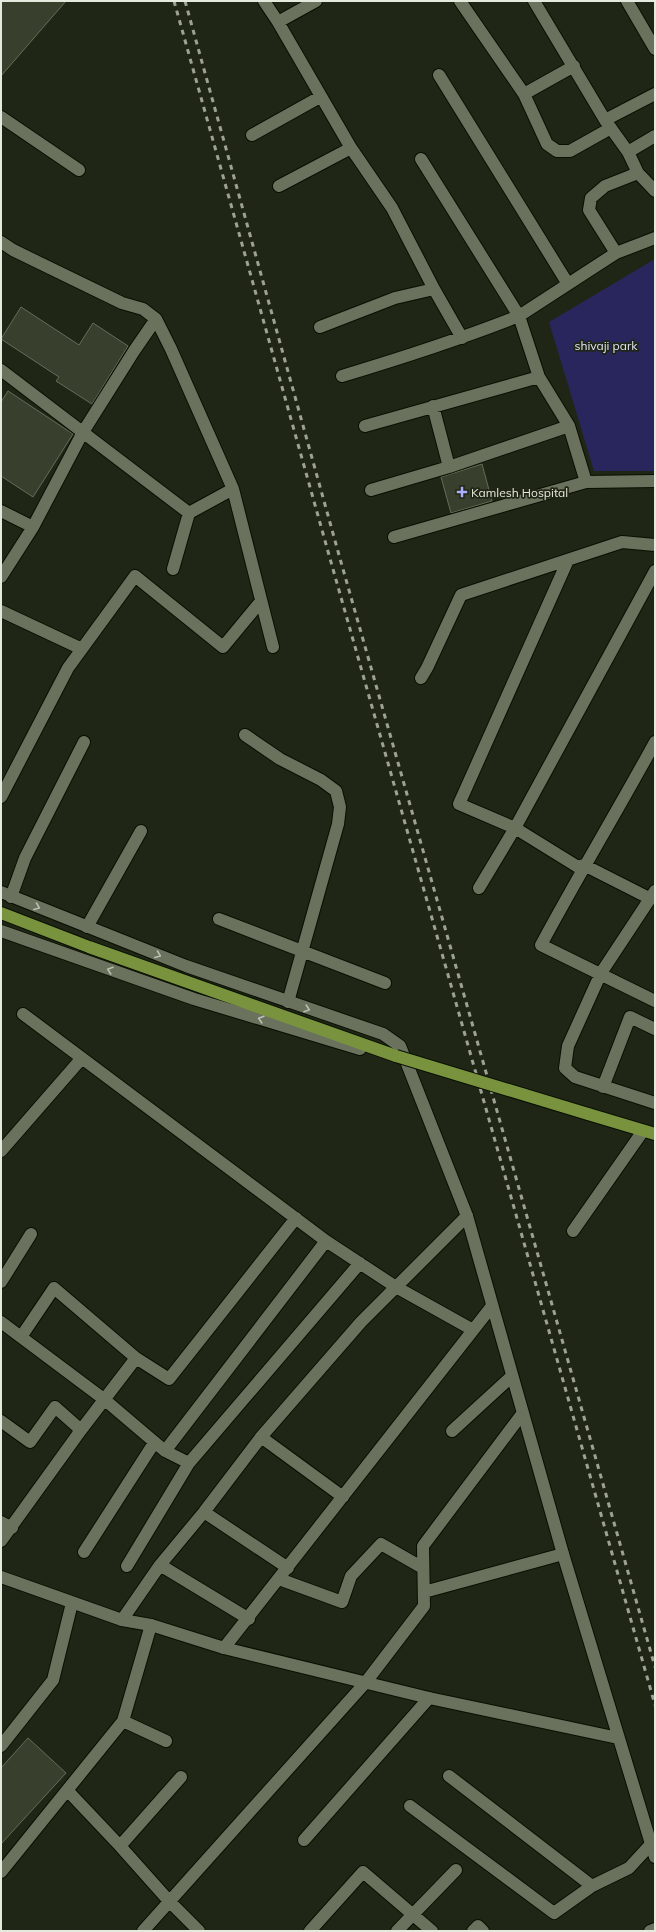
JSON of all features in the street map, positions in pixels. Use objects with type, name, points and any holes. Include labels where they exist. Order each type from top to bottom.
[{"type":"main road","points":[[1,913],[104,953],[400,1059],[655,1134]]},
{"type":"street","points":[[264,1],[278,22],[320,97],[351,148],[392,208],[434,289],[462,338]]},
{"type":"street","points":[[278,22],[316,1]]},
{"type":"street","points":[[460,1],[524,94],[547,144],[558,151],[570,151],[608,124],[655,94]]},
{"type":"street","points":[[534,1],[608,124],[628,152],[638,173],[655,191]]},
{"type":"street","points":[[630,2],[655,48]]},
{"type":"street","points":[[524,94],[574,66]]},
{"type":"street","points":[[440,75],[568,284]]},
{"type":"street","points":[[252,135],[320,97]]},
{"type":"street","points":[[1,117],[79,170]]},
{"type":"street","points":[[628,152],[655,136]]},
{"type":"street","points":[[279,186],[351,148]]},
{"type":"street","points":[[421,159],[519,316],[540,377],[569,426],[586,482]]},
{"type":"street","points":[[616,253],[589,210],[591,198],[605,186],[638,173]]},
{"type":"street","points":[[342,376],[399,360],[519,316],[616,253],[655,238]]},
{"type":"street","points":[[1,242],[13,250],[122,303],[143,309],[156,319],[233,489],[273,648]]},
{"type":"street","points":[[320,327],[355,313],[376,307],[394,298],[434,289]]},
{"type":"street","points":[[1,577],[33,527],[83,432],[156,319]]},
{"type":"street","points":[[1,370],[189,513]]},
{"type":"street","points":[[365,426],[540,377]]},
{"type":"street","points":[[433,406],[449,467]]},
{"type":"street","points":[[371,490],[449,467],[569,426]]},
{"type":"street","points":[[394,537],[586,482],[655,481]]},
{"type":"street","points":[[173,569],[189,513],[233,489]]},
{"type":"street","points":[[1,511],[33,527]]},
{"type":"street","points":[[421,678],[461,595],[622,542],[655,545]]},
{"type":"street","points":[[568,560],[459,804],[515,828],[578,867],[584,865],[653,895],[601,973],[568,1046],[565,1068],[575,1077],[655,1103]]},
{"type":"street","points":[[479,888],[515,828],[655,570]]},
{"type":"street","points":[[1,797],[68,668],[135,576],[223,647],[261,601]]},
{"type":"street","points":[[1,611],[82,649]]},
{"type":"street","points":[[245,735],[280,759],[321,780],[336,791],[340,807],[338,824],[288,1002]]},
{"type":"street","points":[[84,742],[6,894],[186,966],[383,1034],[400,1046],[400,1059],[467,1216],[563,1554],[655,1857]]},
{"type":"street","points":[[655,742],[614,816],[584,865],[541,945],[601,973],[655,1001]]},
{"type":"street","points":[[87,927],[141,831]]},
{"type":"street","points":[[219,919],[303,953],[385,983]]},
{"type":"street","points":[[1,931],[194,999],[400,1059]]},
{"type":"street","points":[[22,1014],[326,1241],[396,1287],[473,1330]]},
{"type":"street","points":[[603,1087],[630,1017],[655,1029]]},
{"type":"street","points":[[1,1151],[82,1058]]},
{"type":"street","points":[[574,1231],[643,1131]]},
{"type":"street","points":[[122,1620],[160,1565],[204,1512],[261,1437],[361,1322],[467,1216]]},
{"type":"street","points":[[21,1337],[54,1288],[136,1358],[169,1379],[296,1218]]},
{"type":"street","points":[[1,1282],[31,1234]]},
{"type":"street","points":[[165,1451],[326,1241]]},
{"type":"street","points":[[127,1566],[189,1463],[360,1263]]},
{"type":"street","points":[[224,1648],[492,1306]]},
{"type":"street","points":[[1,1322],[105,1400],[154,1443],[165,1451],[189,1463]]},
{"type":"street","points":[[1,1541],[12,1528],[81,1430],[136,1358]]},
{"type":"street","points":[[452,1431],[512,1377]]},
{"type":"street","points":[[1,1421],[30,1442],[55,1407],[81,1430]]},
{"type":"street","points":[[142,1931],[366,1682],[424,1606],[423,1546],[522,1414]]},
{"type":"street","points":[[261,1437],[343,1497]]},
{"type":"street","points":[[84,1552],[154,1443]]},
{"type":"street","points":[[204,1512],[288,1568]]},
{"type":"street","points":[[1,1522],[12,1528]]},
{"type":"street","points":[[279,1579],[342,1602],[351,1576],[381,1544],[423,1568]]},
{"type":"street","points":[[424,1592],[563,1554]]},
{"type":"street","points":[[160,1565],[248,1619]]},
{"type":"street","points":[[1,1577],[122,1620],[150,1625],[224,1648],[429,1698],[618,1738]]},
{"type":"street","points":[[1,1746],[53,1680],[72,1603]]},
{"type":"street","points":[[1,1872],[123,1721],[150,1625]]},
{"type":"street","points":[[304,1840],[429,1698]]},
{"type":"street","points":[[123,1721],[166,1741]]},
{"type":"street","points":[[449,1776],[592,1886]]},
{"type":"street","points":[[120,1846],[181,1777]]},
{"type":"street","points":[[67,1790],[169,1901],[199,1931]]},
{"type":"street","points":[[410,1806],[554,1913],[592,1886],[629,1868],[652,1843]]},
{"type":"street","points":[[397,1931],[456,1870]]},
{"type":"street","points":[[310,1931],[363,1872],[432,1931]]},
{"type":"street","points":[[473,1931],[478,1926],[483,1931]]},
{"type":"street","points":[[650,1931],[655,1929]]},
{"type":"green space","name":"shivaji park","points":[[655,259],[655,471],[594,471],[549,322]]},
{"type":"building","points":[[1,1],[66,1],[1,76]]},
{"type":"building","points":[[21,307],[79,345],[93,323],[128,346],[92,404],[56,381],[59,377],[1,339]]},
{"type":"building","points":[[8,391],[73,434],[33,497],[1,476],[1,402]]},
{"type":"building","points":[[482,464],[492,501],[451,513],[441,477]]},
{"type":"building","points":[[28,1738],[66,1773],[1,1844],[1,1768]]},
{"type":"railway","points":[[174,1],[329,555],[655,1705]]},
{"type":"railway","points":[[185,1],[339,555],[655,1667]]},
{"type":"place","name":"Kamlesh Hospital","points":[[462,492]]}]
